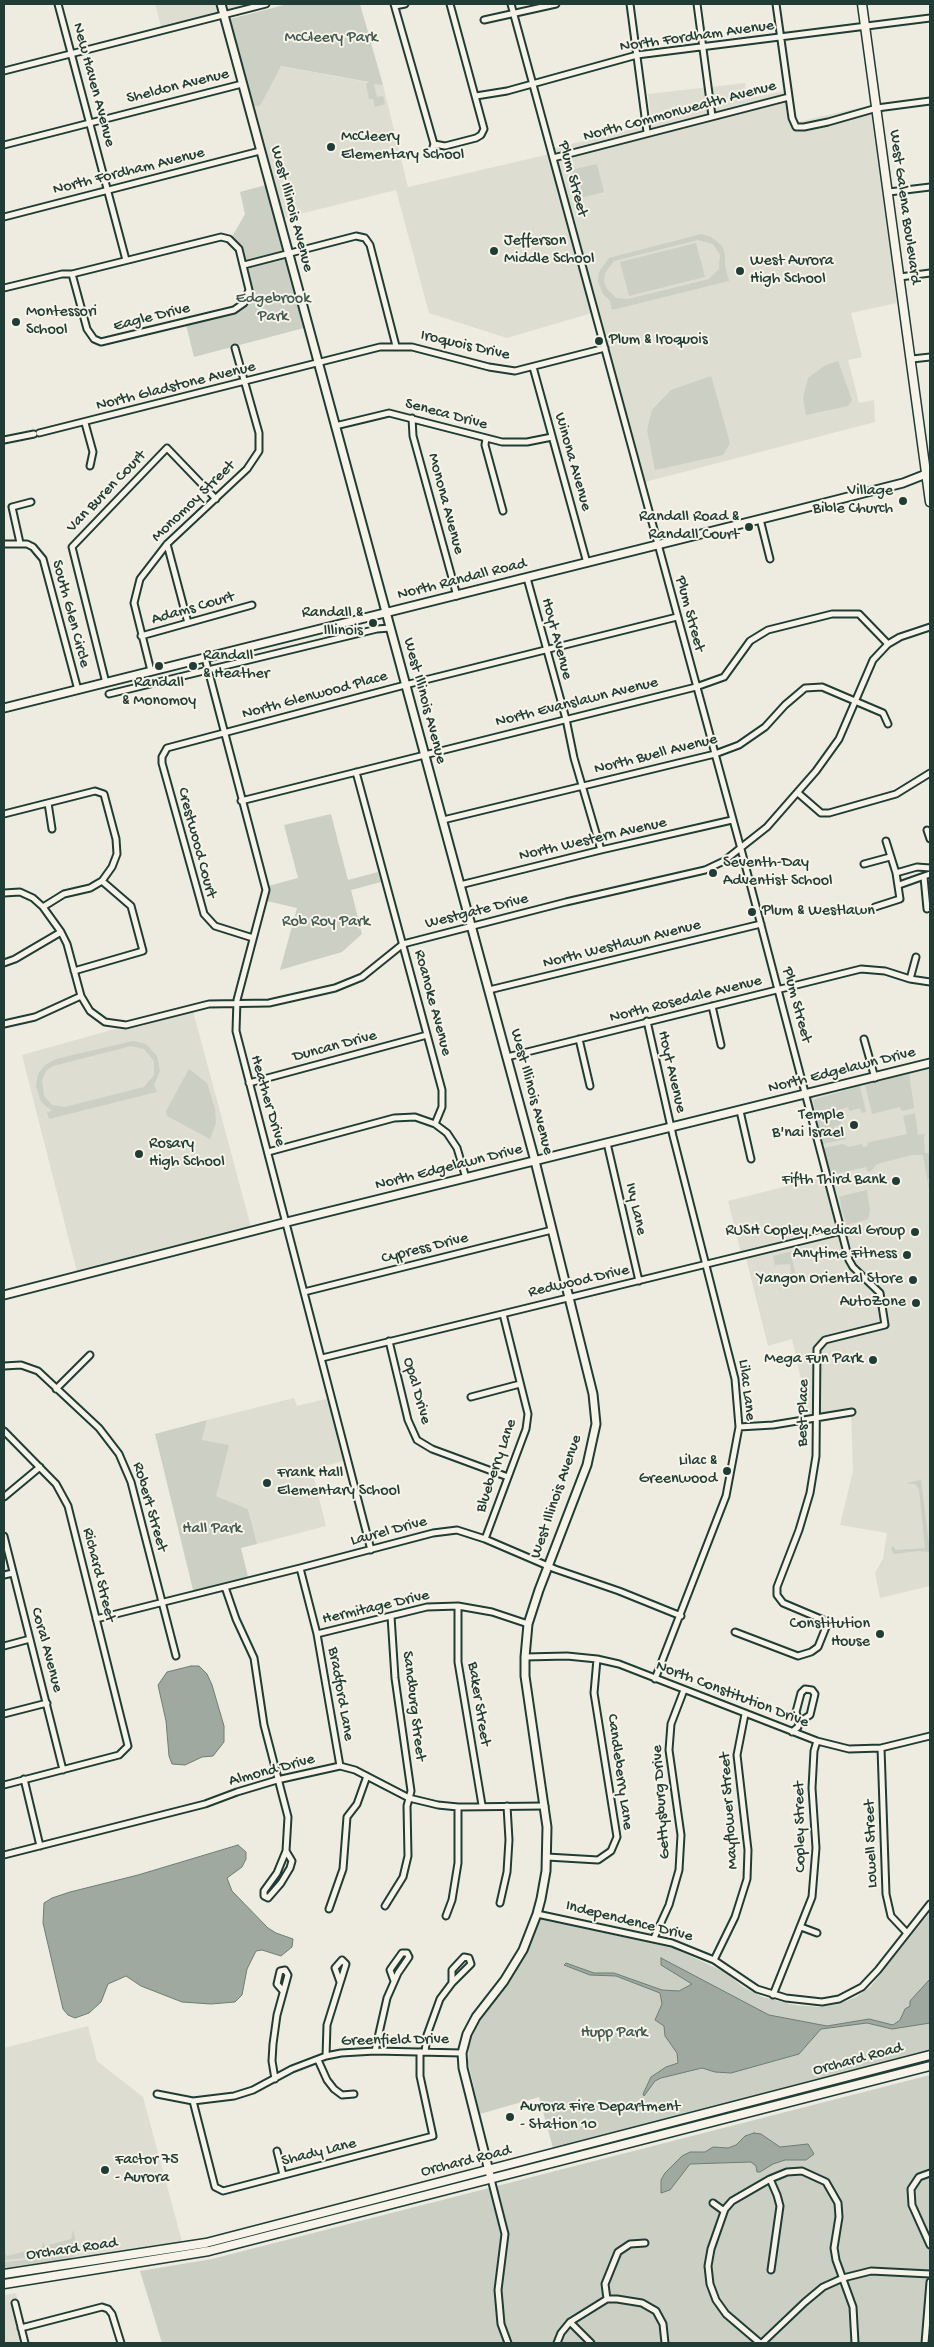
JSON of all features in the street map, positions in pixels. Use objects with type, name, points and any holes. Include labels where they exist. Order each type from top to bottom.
[{"type":"main road","name":"West Galena Boulevard","points":[[862,4],[928,473],[930,502]]},
{"type":"main road","name":"Orchard Road","points":[[4,2274],[206,2243],[930,2055]]},
{"type":"main road","name":"Orchard Road","points":[[4,2284],[209,2251],[930,2066]]},
{"type":"street","name":"New Haven Avenue","points":[[58,4],[126,260]]},
{"type":"street","name":"West Illinois Avenue","points":[[221,4],[535,1161],[593,1394],[596,1424],[587,1465],[528,1624],[524,1657],[546,1806],[547,1857],[537,1914],[526,1943],[514,1966],[473,2022],[462,2053],[463,2068],[491,2179]]},
{"type":"street","points":[[4,71],[266,4]]},
{"type":"street","points":[[405,4],[394,5],[434,144],[431,153]]},
{"type":"street","points":[[434,144],[445,146],[478,137],[483,134],[484,126],[450,4]]},
{"type":"street","name":"Plum Street","points":[[511,4],[741,849],[842,1231]]},
{"type":"street","points":[[484,20],[556,4]]},
{"type":"street","points":[[630,4],[648,132]]},
{"type":"street","points":[[697,4],[712,116]]},
{"type":"street","points":[[776,4],[789,96]]},
{"type":"street","name":"North Fordham Avenue","points":[[476,96],[533,84],[637,55],[930,18]]},
{"type":"street","name":"Sheldon Avenue","points":[[4,145],[242,84]]},
{"type":"street","name":"North Commonwealth Avenue","points":[[553,158],[789,96],[794,123],[799,128],[877,108]]},
{"type":"street","points":[[877,108],[930,101]]},
{"type":"street","name":"North Fordham Avenue","points":[[4,216],[260,151]]},
{"type":"street","points":[[889,192],[930,187]]},
{"type":"street","points":[[244,265],[356,236],[365,238],[370,245],[396,346]]},
{"type":"street","name":"Eagle Drive","points":[[221,237],[229,239],[237,246],[244,265],[249,290],[246,300],[238,308],[107,342],[94,339],[87,330],[72,274],[126,260],[221,237]]},
{"type":"street","points":[[900,277],[930,273]]},
{"type":"street","points":[[4,288],[62,274],[72,274]]},
{"type":"street","name":"Iroquois Drive","points":[[318,363],[370,349],[396,346],[422,349],[498,369],[515,370],[605,348]]},
{"type":"street","name":"Monomoy Street","points":[[151,671],[140,636],[134,603],[136,590],[146,568],[167,544],[254,461],[259,451],[259,432],[236,348]]},
{"type":"street","points":[[912,359],[930,357]]},
{"type":"street","name":"North Gladstone Avenue","points":[[4,440],[85,423],[318,363]]},
{"type":"street","name":"Winona Avenue","points":[[533,367],[588,563]]},
{"type":"street","name":"Seneca Drive","points":[[335,426],[383,414],[412,418],[486,438],[520,443],[552,437]]},
{"type":"street","name":"Monona Avenue","points":[[412,418],[413,436],[457,596]]},
{"type":"street","points":[[85,423],[93,452],[90,466]]},
{"type":"street","points":[[486,438],[485,445],[503,511]]},
{"type":"street","name":"Van Buren Court","points":[[106,683],[72,547],[167,448],[216,499]]},
{"type":"street","name":"North Randall Road","points":[[4,708],[386,614],[903,483],[928,473]]},
{"type":"street","points":[[4,544],[20,543],[12,507],[31,502]]},
{"type":"street","points":[[760,519],[770,560]]},
{"type":"street","name":"South Glen Circle","points":[[20,543],[33,547],[43,560],[78,690]]},
{"type":"street","points":[[167,544],[188,623]]},
{"type":"street","name":"Hoyt Avenue","points":[[527,578],[566,719],[574,758],[584,786],[601,850]]},
{"type":"street","name":"Adams Court","points":[[140,636],[252,605]]},
{"type":"street","name":"North Evanslawn Avenue","points":[[241,801],[696,687],[724,678],[750,641],[768,630],[832,614],[859,614],[888,644]]},
{"type":"street","name":"North Glenwood Place","points":[[164,752],[172,745],[677,618]]},
{"type":"street","name":"Westgate Drive","points":[[4,894],[20,892],[44,906],[67,944],[81,996],[90,1011],[106,1022],[126,1024],[195,1007],[236,1002],[269,1003],[335,988],[362,977],[403,944],[714,867],[741,849],[766,827],[798,793],[839,739],[873,660],[888,644],[900,637],[930,627]]},
{"type":"street","points":[[110,694],[207,669],[377,629],[390,628]]},
{"type":"street","name":"Heather Drive","points":[[205,658],[223,733],[266,890],[243,969],[236,1002],[236,1031],[371,1550]]},
{"type":"street","name":"North Buell Avenue","points":[[443,820],[715,754],[739,745],[765,727],[785,705],[805,688],[822,687],[883,713],[888,724]]},
{"type":"street","name":"Crestwood Court","points":[[164,752],[162,763],[204,914],[215,926],[253,938]]},
{"type":"street","name":"Roanoke Avenue","points":[[356,772],[443,1098],[442,1107],[435,1124]]},
{"type":"street","points":[[798,793],[821,813],[830,813],[896,794],[930,773]]},
{"type":"street","points":[[4,814],[95,791],[104,794],[116,839],[117,854],[112,867],[102,881],[90,888],[64,894],[44,906]]},
{"type":"street","points":[[48,803],[52,829]]},
{"type":"street","name":"North Western Avenue","points":[[460,885],[732,820]]},
{"type":"street","points":[[927,830],[930,839]]},
{"type":"street","points":[[876,907],[900,899],[896,872],[886,841]]},
{"type":"street","points":[[864,864],[890,857]]},
{"type":"street","points":[[896,872],[917,867],[930,868]]},
{"type":"street","points":[[898,885],[930,874]]},
{"type":"street","points":[[924,877],[928,909]]},
{"type":"street","points":[[74,971],[143,951],[131,906],[102,881]]},
{"type":"street","name":"North Westlawn Avenue","points":[[489,990],[760,924]]},
{"type":"street","points":[[4,963],[16,959],[61,932]]},
{"type":"street","points":[[910,979],[916,957]]},
{"type":"street","name":"North Rosedale Avenue","points":[[507,1057],[861,969],[884,971],[910,979],[930,982]]},
{"type":"street","points":[[4,1024],[35,1017],[81,996]]},
{"type":"street","points":[[712,1006],[721,1045]]},
{"type":"street","name":"Hoyt Avenue","points":[[647,1022],[671,1127]]},
{"type":"street","name":"Duncan Drive","points":[[249,1083],[427,1035]]},
{"type":"street","points":[[579,1038],[590,1086]]},
{"type":"street","points":[[864,1039],[875,1078]]},
{"type":"street","name":"North Edgelawn Drive","points":[[4,1295],[287,1222],[807,1095],[930,1063]]},
{"type":"street","points":[[740,1111],[751,1158]]},
{"type":"street","points":[[268,1152],[401,1116],[415,1116],[435,1124],[453,1141],[466,1178]]},
{"type":"street","name":"Lilac Lane","points":[[655,1680],[726,1496],[739,1427],[735,1379],[671,1127]]},
{"type":"street","name":"Ivy Lane","points":[[607,1143],[639,1281]]},
{"type":"street","name":"Cypress Drive","points":[[304,1292],[552,1230]]},
{"type":"street","name":"Redwood Drive","points":[[322,1358],[842,1231]]},
{"type":"street","name":"Best Place","points":[[735,1632],[798,1656],[811,1652],[818,1647],[828,1622],[783,1603],[777,1595],[777,1587],[799,1530],[810,1493],[816,1456],[816,1355],[819,1346],[825,1340],[885,1325],[880,1293],[853,1267],[842,1231]]},
{"type":"street","name":"Blueberry Lane","points":[[485,1538],[526,1429],[528,1414],[502,1314]]},
{"type":"street","name":"Opal Drive","points":[[389,1341],[408,1420],[417,1440],[432,1449],[508,1477]]},
{"type":"street","points":[[4,1366],[21,1365],[38,1371],[56,1389],[90,1355]]},
{"type":"street","points":[[471,1397],[520,1384]]},
{"type":"street","name":"Robert Street","points":[[56,1389],[99,1428],[119,1454],[132,1482],[176,1656]]},
{"type":"street","points":[[739,1427],[773,1425],[852,1412]]},
{"type":"street","name":"Richard Street","points":[[4,1431],[56,1484],[68,1506],[128,1746],[119,1755],[64,1770]]},
{"type":"street","points":[[4,1498],[40,1467]]},
{"type":"street","name":"Laurel Drive","points":[[96,1619],[432,1533],[457,1530],[485,1538],[549,1566],[619,1590],[680,1616]]},
{"type":"street","name":"Coral Avenue","points":[[4,1536],[64,1770]]},
{"type":"street","name":"Bradford Lane","points":[[300,1568],[317,1634],[340,1766]]},
{"type":"street","points":[[4,1576],[13,1573]]},
{"type":"street","points":[[225,1587],[236,1619],[254,1658],[264,1725],[288,1817],[286,1851],[277,1873],[264,1891],[264,1896],[268,1898],[281,1883],[290,1868],[292,1861],[286,1851]]},
{"type":"street","name":"Hermitage Drive","points":[[317,1634],[427,1607],[458,1606],[492,1612],[528,1624]]},
{"type":"street","name":"Baker Street","points":[[458,1606],[458,1662],[482,1805]]},
{"type":"street","name":"Sandburg Street","points":[[385,1906],[403,1877],[408,1856],[409,1798],[411,1791],[394,1678],[391,1616]]},
{"type":"street","points":[[4,1646],[30,1639]]},
{"type":"street","name":"North Constitution Drive","points":[[524,1657],[597,1659],[619,1664],[655,1680],[817,1742],[849,1749],[881,1748],[930,1736]]},
{"type":"street","name":"Candleberry Lane","points":[[547,1857],[598,1860],[611,1851],[617,1837],[594,1693],[597,1659]]},
{"type":"street","points":[[792,1732],[798,1727],[800,1722],[810,1715],[815,1694],[812,1690],[805,1689],[801,1693],[796,1712],[800,1722]]},
{"type":"street","name":"Gettysburg Drive","points":[[654,1938],[669,1905],[679,1870],[681,1835],[669,1750],[671,1724],[684,1690]]},
{"type":"street","points":[[4,1714],[47,1703]]},
{"type":"street","name":"Mayflower Street","points":[[714,1960],[735,1917],[747,1879],[748,1850],[737,1755],[745,1714]]},
{"type":"street","name":"Copley Street","points":[[773,1995],[812,1897],[816,1848],[812,1788],[814,1751],[817,1742]]},
{"type":"street","name":"Lowell Street","points":[[881,1748],[886,1894],[891,1916],[907,1933]]},
{"type":"street","name":"Almond Drive","points":[[4,1855],[205,1804],[277,1780],[340,1766],[367,1776],[409,1798],[458,1807],[482,1805],[546,1806]]},
{"type":"street","points":[[4,1784],[64,1770]]},
{"type":"street","points":[[330,1909],[343,1869],[347,1817],[357,1804],[367,1776]]},
{"type":"street","points":[[24,1779],[40,1846]]},
{"type":"street","points":[[500,1903],[508,1856],[507,1806]]},
{"type":"street","points":[[446,1916],[452,1900],[458,1863],[458,1807]]},
{"type":"street","name":"Independence Drive","points":[[537,1914],[672,1943],[714,1960],[748,1985],[773,1995],[800,2001],[822,2002],[848,1995],[868,1980],[930,1904]]},
{"type":"street","points":[[801,1927],[817,1932]]},
{"type":"street","points":[[375,2051],[381,2016],[394,1981],[409,1957],[407,1953],[402,1953],[390,1970],[394,1981]]},
{"type":"street","points":[[423,2052],[440,1999],[452,1982],[471,1964],[469,1958],[464,1958],[452,1970],[452,1982]]},
{"type":"street","points":[[326,2056],[327,2025],[340,1982]]},
{"type":"street","points":[[276,2079],[272,2061],[273,2044],[277,2015],[283,1992]]},
{"type":"street","name":"Greenfield Drive","points":[[158,2094],[193,2101],[234,2096],[253,2090],[292,2069],[326,2056],[375,2051],[462,2053]]},
{"type":"street","name":"Shady Lane","points":[[193,2101],[213,2181],[218,2190],[223,2191],[433,2136],[420,2076],[423,2052]]},
{"type":"street","points":[[318,2060],[327,2080],[334,2089],[342,2095],[354,2094]]},
{"type":"street","points":[[277,2151],[283,2175]]},
{"type":"street","points":[[855,2343],[853,2307],[843,2278],[834,2248],[839,2217],[838,2203],[835,2195],[824,2181],[802,2171],[787,2172],[770,2179],[732,2201],[724,2211],[711,2249],[708,2266],[710,2284],[716,2300],[726,2314],[761,2343],[823,2287],[843,2278],[871,2271],[930,2274]]},
{"type":"street","points":[[930,2173],[919,2177],[911,2189],[912,2205],[930,2245]]},
{"type":"street","points":[[824,2181],[830,2177]]},
{"type":"street","points":[[491,2179],[505,2234],[498,2290],[501,2324],[508,2343]]},
{"type":"street","points":[[770,2179],[778,2195],[780,2206],[771,2270]]},
{"type":"street","points":[[713,2203],[724,2211]]},
{"type":"street","points":[[607,2299],[605,2284],[618,2252],[630,2244],[645,2243]]},
{"type":"street","points":[[925,2343],[930,2282]]},
{"type":"street","points":[[556,2343],[570,2322],[607,2299],[642,2302],[656,2311],[663,2324],[664,2343]]},
{"type":"street","points":[[15,2303],[25,2343]]},
{"type":"street","points":[[21,2328],[102,2307],[108,2309],[112,2314],[120,2343]]},
{"type":"street","points":[[570,2322],[591,2343]]},
{"type":"shaded area","points":[[155,4],[256,4],[258,11],[163,34]]},
{"type":"shaded area","name":"Jefferson Middle School","points":[[280,66],[383,85],[408,187],[550,154],[592,313],[507,338],[429,313],[396,190],[284,218],[253,106],[260,106]]},
{"type":"shaded area","name":"West Aurora High School","points":[[745,83],[747,99],[792,89],[797,122],[871,105],[897,303],[851,313],[862,357],[848,360],[859,403],[874,400],[875,422],[645,482],[555,148],[652,124],[648,94]]},
{"type":"shaded area","name":"Rosary High School","points":[[193,1011],[251,1227],[77,1272],[22,1055],[115,1029],[124,1030],[146,1025]]},
{"type":"shaded area","points":[[930,1066],[930,1586],[880,1598],[875,1573],[883,1559],[887,1533],[840,1525],[853,1471],[851,1408],[809,1416],[792,1339],[768,1346],[746,1258],[741,1253],[728,1201],[830,1175],[810,1097]]},
{"type":"shaded area","name":"Frank Hall Elementary School","points":[[334,1397],[350,1459],[312,1470],[326,1526],[257,1544],[248,1509],[216,1496],[202,1440],[207,1420],[294,1398],[297,1406]]},
{"type":"shaded area","points":[[199,1666],[207,1674],[212,1685],[224,1726],[224,1742],[213,1756],[202,1757],[185,1765],[172,1764],[169,1756],[166,1721],[158,1685],[167,1672]]},
{"type":"shaded area","points":[[238,1845],[246,1852],[246,1859],[242,1867],[227,1878],[232,1891],[268,1928],[293,1939],[292,1947],[281,1956],[262,1950],[256,1951],[247,1969],[242,1995],[235,2002],[211,2004],[182,2002],[141,1986],[126,1976],[108,1984],[101,2002],[89,2013],[75,2018],[68,2015],[63,2009],[43,1923],[44,1903],[70,1892],[138,1875]]},
{"type":"shaded area","points":[[661,1958],[769,2015],[827,2026],[869,2019],[893,2025],[900,2020],[905,2009],[910,2006],[910,2001],[930,1979],[930,2023],[892,2029],[867,2023],[821,2029],[799,2054],[731,2073],[715,2072],[702,2068],[661,2078],[655,2081],[644,2096],[643,2094],[651,2077],[666,2067],[678,2063],[677,2053],[665,2036],[664,2026],[655,2020],[662,2004],[660,1993],[616,1976],[590,1975],[564,1965],[566,1963],[594,1973],[614,1973],[662,1990],[679,1991],[692,1984],[661,1965]]},
{"type":"shaded area","points":[[88,2026],[97,2061],[143,2097],[183,2245],[4,2268],[4,2048]]},
{"type":"shaded area","points":[[754,2133],[761,2134],[780,2147],[808,2144],[814,2154],[806,2160],[785,2160],[773,2164],[760,2172],[757,2172],[756,2166],[751,2162],[690,2164],[670,2190],[661,2193],[661,2180],[665,2173],[682,2156],[690,2152],[705,2152],[713,2147],[728,2148],[736,2145],[745,2136]]},
{"type":"shaded area","points":[[16,2293],[28,2343],[4,2343],[4,2295]]},
{"type":"green space","name":"McCleery Park","points":[[288,4],[360,4],[383,85],[374,84],[377,97],[383,96],[385,104],[375,107],[373,99],[369,99],[366,84],[369,82],[281,66],[260,106],[253,106],[230,19]]},
{"type":"green space","points":[[597,164],[604,192],[576,199],[570,176],[575,169]]},
{"type":"green space","name":"Edgebrook Park","points":[[266,185],[304,328],[194,357],[186,325],[234,313],[241,310],[250,299],[252,285],[242,247],[232,237],[245,214],[240,192]]},
{"type":"green space","points":[[701,234],[711,237],[722,246],[729,281],[612,310],[610,301],[603,294],[598,282],[599,272],[609,258]],"holes":[[[698,240],[713,244],[720,255],[719,269],[709,279],[628,299],[616,298],[607,289],[604,282],[605,273],[614,261]]]},
{"type":"green space","points":[[696,243],[705,277],[629,296],[620,262]]},
{"type":"green space","points":[[838,361],[852,400],[848,406],[806,415],[803,398],[808,378],[824,366]]},
{"type":"green space","points":[[711,376],[730,443],[723,455],[655,470],[647,430],[652,410],[671,390]]},
{"type":"green space","name":"Rob Roy Park","points":[[331,814],[348,880],[378,872],[381,882],[351,890],[362,934],[342,952],[280,970],[297,908],[267,901],[268,886],[298,878],[284,825]]},
{"type":"green space","points":[[133,1041],[146,1044],[157,1056],[160,1071],[154,1085],[157,1092],[49,1119],[47,1112],[52,1111],[41,1102],[36,1086],[38,1074],[45,1065],[56,1059]],"holes":[[[131,1046],[144,1049],[154,1061],[154,1075],[144,1087],[65,1107],[52,1105],[44,1096],[42,1080],[46,1071],[53,1066]]]},
{"type":"green space","points":[[189,1069],[207,1083],[215,1109],[216,1123],[210,1139],[167,1116],[166,1111]]},
{"type":"green space","points":[[909,1073],[914,1108],[902,1111],[900,1107],[872,1114],[865,1085]]},
{"type":"green space","points":[[860,1086],[866,1112],[862,1113],[860,1108],[849,1111],[848,1107],[838,1110],[842,1128],[839,1125],[834,1127],[835,1134],[841,1133],[842,1129],[846,1139],[823,1144],[813,1100]]},
{"type":"green space","points":[[915,1113],[918,1135],[925,1134],[925,1153],[930,1153],[930,1178],[928,1179],[930,1195],[923,1155],[912,1155],[877,1164],[870,1172],[867,1171],[866,1167],[831,1175],[824,1148],[843,1144],[849,1147],[862,1144],[863,1147],[868,1146],[867,1143],[870,1142],[907,1134],[903,1116]]},
{"type":"green space","points":[[867,1190],[870,1211],[868,1219],[847,1225],[840,1198],[838,1197]]},
{"type":"green space","points":[[793,1251],[794,1254],[791,1256],[796,1276],[799,1276],[800,1279],[782,1284],[792,1280],[790,1264],[775,1265],[773,1256]]},
{"type":"green space","name":"Hall Park","points":[[207,1420],[202,1440],[229,1445],[216,1496],[248,1509],[257,1544],[241,1548],[249,1581],[194,1594],[155,1434]]},
{"type":"green space","points":[[921,1480],[930,1552],[918,1551],[894,1554],[891,1549],[893,1546],[896,1550],[925,1548],[919,1489],[915,1484],[906,1483]]},
{"type":"green space","name":"Hupp Park","points":[[930,1912],[930,2051],[553,2148],[539,2097],[480,2114],[468,2062],[469,2047],[474,2029],[525,1956],[539,1921],[542,1919],[673,1948],[725,1972],[743,1987],[763,1997],[794,2005],[821,2007],[839,2004],[856,1997],[871,1986]]},
{"type":"green space","points":[[930,2058],[930,2062],[551,2159],[594,2146]]},
{"type":"green space","points":[[930,2075],[930,2343],[162,2343],[140,2271],[212,2259]]},
{"type":"green space","points":[[432,2188],[387,2202],[216,2247],[4,2282],[4,2279],[40,2271],[197,2248]]},
{"type":"green space","points":[[73,2230],[77,2247],[76,2253],[4,2260],[4,2252],[7,2256],[42,2247],[43,2242],[45,2246],[71,2239]]},
{"type":"green space","points":[[75,2255],[67,2261],[4,2269],[4,2262]]},
{"type":"place","name":"McCleery Elementary School","points":[[331,147]]},
{"type":"place","name":"Jefferson Middle School","points":[[494,251]]},
{"type":"place","name":"West Aurora High School","points":[[740,271]]},
{"type":"place","name":"Montessori School","points":[[16,322]]},
{"type":"place","name":"Plum & Iroquois","points":[[599,341]]},
{"type":"place","name":"Village Bible Church","points":[[903,501]]},
{"type":"place","name":"Randall Road & Randall Court","points":[[749,527]]},
{"type":"place","name":"Randall & Illinois","points":[[373,623]]},
{"type":"place","name":"Randall & Monomoy","points":[[159,666]]},
{"type":"place","name":"Randall & Heather","points":[[193,666]]},
{"type":"place","name":"Seventh-Day Adventist School","points":[[713,873]]},
{"type":"place","name":"Plum & Westlawn","points":[[752,912]]},
{"type":"place","name":"Temple B'nai Israel","points":[[854,1125]]},
{"type":"place","name":"Rosary High School","points":[[139,1154]]},
{"type":"place","name":"Fifth Third Bank","points":[[896,1181]]},
{"type":"place","name":"RUSH Copley Medical Group","points":[[915,1232]]},
{"type":"place","name":"Anytime Fitness","points":[[907,1255]]},
{"type":"place","name":"Yangon Oriental Store","points":[[913,1280]]},
{"type":"place","name":"AutoZone","points":[[916,1303]]},
{"type":"place","name":"Mega Fun Park","points":[[873,1360]]},
{"type":"place","name":"Lilac & Greenwood","points":[[727,1471]]},
{"type":"place","name":"Frank Hall Elementary School","points":[[267,1483]]},
{"type":"place","name":"Constitution House","points":[[880,1634]]},
{"type":"place","name":"Aurora Fire Department - Station 10","points":[[510,2117]]},
{"type":"place","name":"Factor 75 - Aurora","points":[[105,2170]]}]
